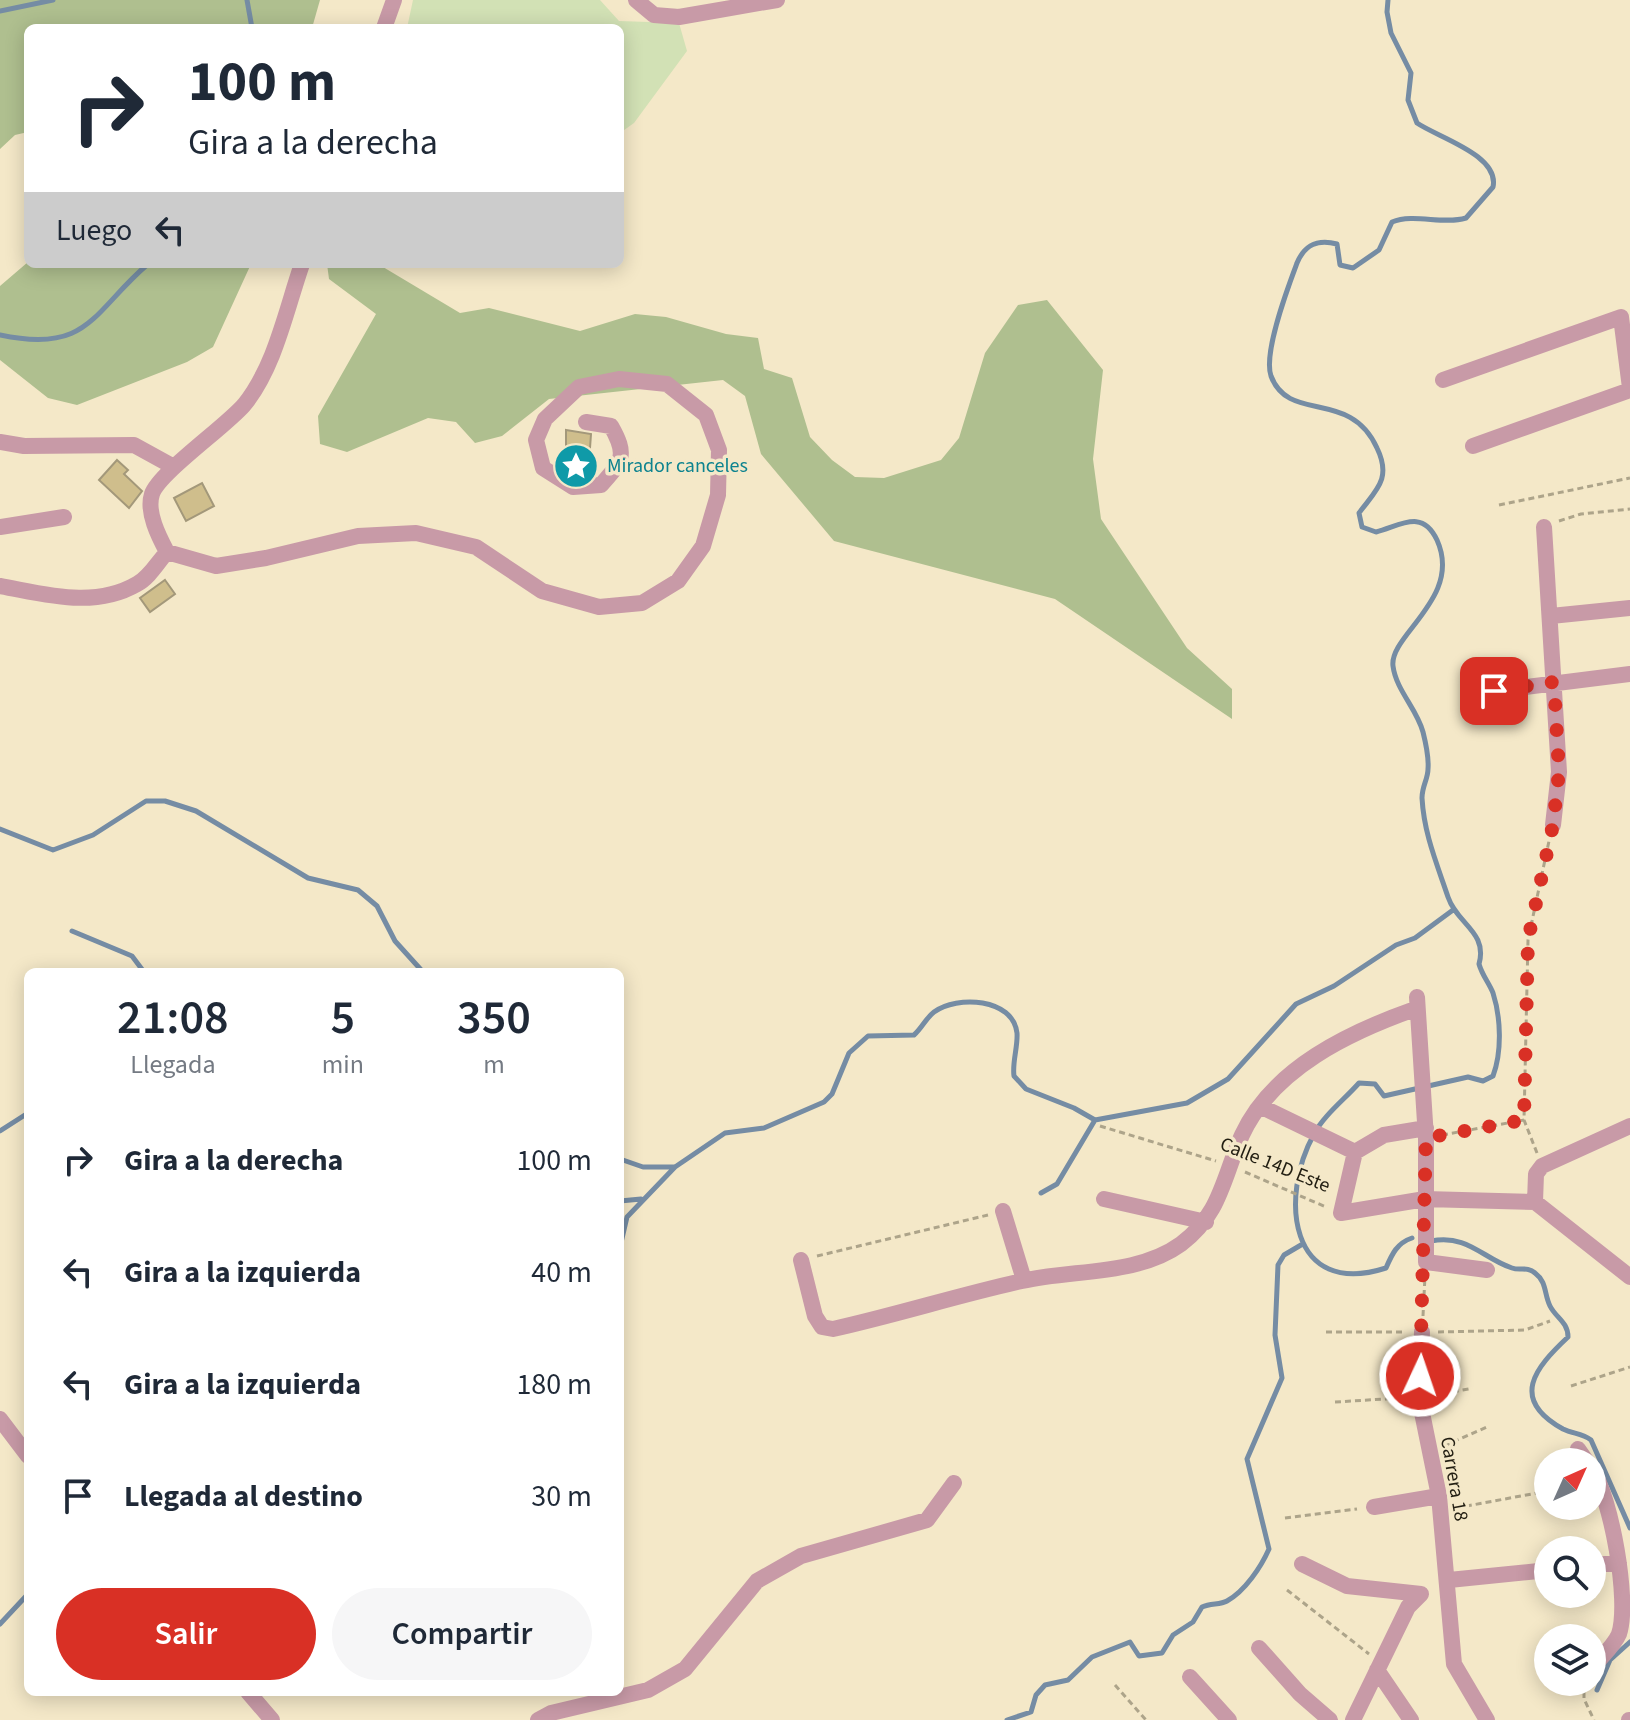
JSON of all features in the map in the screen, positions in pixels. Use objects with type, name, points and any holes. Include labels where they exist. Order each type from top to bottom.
[{"type":"street","points":[[385,24],[394,0]]},
{"type":"street","points":[[636,0],[654,15],[679,17],[777,0]]},
{"type":"street","points":[[167,552],[152,516],[152,494],[174,467],[244,404],[266,367],[301,268]]},
{"type":"street","points":[[1443,380],[1621,317],[1630,389],[1473,446]]},
{"type":"street","points":[[167,552],[216,566],[358,536],[416,533],[476,547],[542,591],[599,607],[642,603],[678,581],[703,546],[718,495],[719,450],[706,415],[667,384],[619,379],[579,387],[545,419],[536,440],[543,468],[573,487],[601,485],[621,462],[622,445],[611,426],[586,422]]},
{"type":"street","points":[[0,442],[24,446],[134,445],[174,467]]},
{"type":"street","points":[[0,527],[64,517]]},
{"type":"street","points":[[1544,527],[1559,772],[1553,825]]},
{"type":"street","points":[[0,586],[66,598],[104,597],[139,583],[167,552]]},
{"type":"street","points":[[1551,616],[1630,608]]},
{"type":"street","points":[[1494,691],[1630,674]]},
{"type":"street","points":[[801,1260],[815,1316],[822,1327],[833,1329],[1024,1280],[1100,1271],[1163,1254],[1206,1222],[1243,1133],[1260,1106],[1297,1068],[1416,1003],[1426,1133],[1426,1262],[1487,1270]]},
{"type":"street","points":[[1260,1106],[1355,1152]]},
{"type":"street","points":[[1630,1126],[1542,1166],[1536,1174],[1535,1202],[1630,1277]]},
{"type":"street","points":[[1341,1213],[1355,1152],[1384,1135],[1426,1133]]},
{"type":"street","points":[[1104,1199],[1206,1222]]},
{"type":"street","name":"Calle 14D Este","points":[[1341,1213],[1425,1199],[1535,1202]]},
{"type":"street","points":[[1003,1211],[1024,1280]]},
{"type":"street","name":"Carrera 18","points":[[1422,1332],[1419,1398],[1440,1504],[1454,1664],[1487,1720]]},
{"type":"street","points":[[0,1419],[24,1451]]},
{"type":"street","points":[[624,1696],[648,1690],[685,1669],[757,1581],[801,1556],[927,1520],[954,1483]]},
{"type":"street","points":[[1374,1507],[1440,1504]]},
{"type":"street","points":[[1606,1508],[1619,1563],[1622,1620],[1618,1636],[1606,1651]]},
{"type":"street","points":[[1606,1564],[1619,1563]]},
{"type":"street","points":[[1302,1564],[1347,1586],[1421,1594],[1408,1607],[1353,1720]]},
{"type":"street","points":[[1449,1580],[1534,1571]]},
{"type":"street","points":[[1259,1648],[1300,1694],[1330,1720]]},
{"type":"street","points":[[1378,1666],[1411,1720]]},
{"type":"street","points":[[1190,1677],[1229,1720]]},
{"type":"street","points":[[251,1696],[272,1720]]},
{"type":"street","points":[[538,1720],[551,1713],[623,1696]]},
{"type":"path","points":[[1499,505],[1630,478]]},
{"type":"path","points":[[1544,527],[1581,514],[1630,509]]},
{"type":"path","points":[[1542,1166],[1524,1120],[1528,940],[1553,825]]},
{"type":"path","points":[[1426,1133],[1524,1120]]},
{"type":"path","name":"Calle 14D Este","points":[[1100,1126],[1231,1165],[1341,1213]]},
{"type":"path","points":[[801,1260],[1003,1211]]},
{"type":"path","points":[[1422,1332],[1426,1262]]},
{"type":"path","points":[[1326,1332],[1525,1330],[1550,1321]]},
{"type":"path","points":[[1571,1386],[1630,1367]]},
{"type":"path","points":[[1429,1452],[1489,1426]]},
{"type":"path","points":[[1440,1504],[1534,1493]]},
{"type":"path","points":[[1285,1518],[1374,1507]]},
{"type":"path","points":[[1287,1590],[1378,1666]]},
{"type":"path","points":[[1115,1685],[1146,1720]]},
{"type":"path","points":[[1584,1696],[1594,1720]]},
{"type":"green space","points":[[0,0],[320,0],[313,24],[24,24],[24,133],[15,135],[0,149]]},
{"type":"green space","points":[[413,0],[600,0],[619,21],[679,23],[687,51],[634,123],[624,130],[624,24],[408,24]]},
{"type":"green space","points":[[24,265],[24,268],[249,268],[213,347],[187,362],[77,405],[48,398],[0,360],[0,286]]},
{"type":"green space","points":[[328,268],[385,268],[460,313],[489,308],[580,331],[635,314],[666,317],[726,334],[758,338],[764,369],[792,378],[810,437],[832,460],[855,477],[884,478],[941,460],[959,438],[985,353],[1018,305],[1047,300],[1103,370],[1093,459],[1101,519],[1187,648],[1232,689],[1232,719],[1055,599],[834,541],[761,454],[745,396],[723,380],[549,399],[502,436],[475,443],[456,422],[428,418],[347,452],[320,444],[318,416],[376,314],[329,279]]},
{"type":"building","points":[[566,430],[591,434],[590,448],[566,447]]},
{"type":"building","points":[[117,460],[128,470],[124,474],[142,491],[129,508],[99,480]]},
{"type":"building","points":[[202,483],[214,506],[186,521],[174,498]]},
{"type":"building","points":[[165,580],[175,594],[150,612],[140,598]]},
{"type":"waterway","points":[[0,11],[53,0]]},
{"type":"waterway","points":[[247,0],[251,24]]},
{"type":"waterway","points":[[1388,0],[1391,33],[1411,73],[1408,100],[1417,123],[1477,156],[1493,176],[1493,187],[1466,218],[1392,222],[1379,250],[1353,268],[1340,265],[1337,244],[1324,242],[1308,247],[1297,263],[1283,303],[1273,336],[1269,366],[1280,390],[1291,399],[1352,418],[1377,448],[1382,476],[1380,484],[1359,513],[1362,527],[1376,532],[1402,523],[1425,524],[1437,540],[1442,561],[1441,580],[1423,613],[1402,641],[1393,666],[1398,683],[1420,724],[1428,755],[1422,798],[1432,849],[1452,906],[1476,936],[1481,953],[1479,964],[1496,1003],[1499,1024],[1496,1067],[1493,1076],[1483,1081],[1468,1077],[1384,1096],[1375,1084],[1359,1083],[1318,1127],[1303,1159],[1297,1186],[1296,1212],[1300,1236],[1311,1256],[1329,1269],[1354,1274],[1386,1268],[1399,1246],[1412,1238]]},
{"type":"waterway","points":[[0,335],[53,339],[71,334],[100,313],[144,268]]},
{"type":"waterway","points":[[0,829],[53,850],[93,835],[146,801],[165,801],[196,811],[308,878],[358,890],[377,906],[395,941],[419,968]]},
{"type":"waterway","points":[[624,1230],[627,1217],[675,1167],[725,1133],[764,1128],[824,1102],[832,1094],[849,1053],[868,1036],[914,1035],[931,1014],[944,1007],[956,1003],[983,1003],[995,1006],[1013,1021],[1017,1033],[1014,1076],[1026,1089],[1095,1120],[1187,1103],[1228,1079],[1296,1004],[1334,986],[1396,945],[1415,938],[1453,910]]},
{"type":"waterway","points":[[72,931],[132,956],[141,968]]},
{"type":"waterway","points":[[0,1131],[24,1116]]},
{"type":"waterway","points":[[1041,1193],[1057,1184],[1095,1120]]},
{"type":"waterway","points":[[624,1160],[643,1167],[674,1167]]},
{"type":"waterway","points":[[624,1201],[641,1199]]},
{"type":"waterway","points":[[1431,1241],[1465,1244],[1501,1264],[1532,1271],[1542,1280],[1550,1306],[1564,1324],[1568,1337],[1538,1372],[1532,1395],[1546,1418],[1563,1429],[1591,1440],[1630,1528]]},
{"type":"waterway","points":[[1007,1720],[1031,1712],[1036,1695],[1045,1685],[1068,1680],[1092,1657],[1130,1642],[1139,1656],[1162,1653],[1173,1635],[1193,1622],[1202,1607],[1234,1597],[1262,1563],[1269,1549],[1247,1459],[1282,1378],[1275,1335],[1278,1265],[1284,1255],[1301,1245]]},
{"type":"waterway","points":[[0,1624],[24,1598]]},
{"type":"waterway","points":[[1606,1669],[1610,1660],[1630,1642]]},
{"type":"place","name":"Mirador canceles","points":[[576,466]]},
{"type":"route","points":[[1420,1376],[1426,1262],[1426,1138],[1524,1120],[1528,940],[1553,825],[1559,772],[1554,682],[1494,691]]}]
